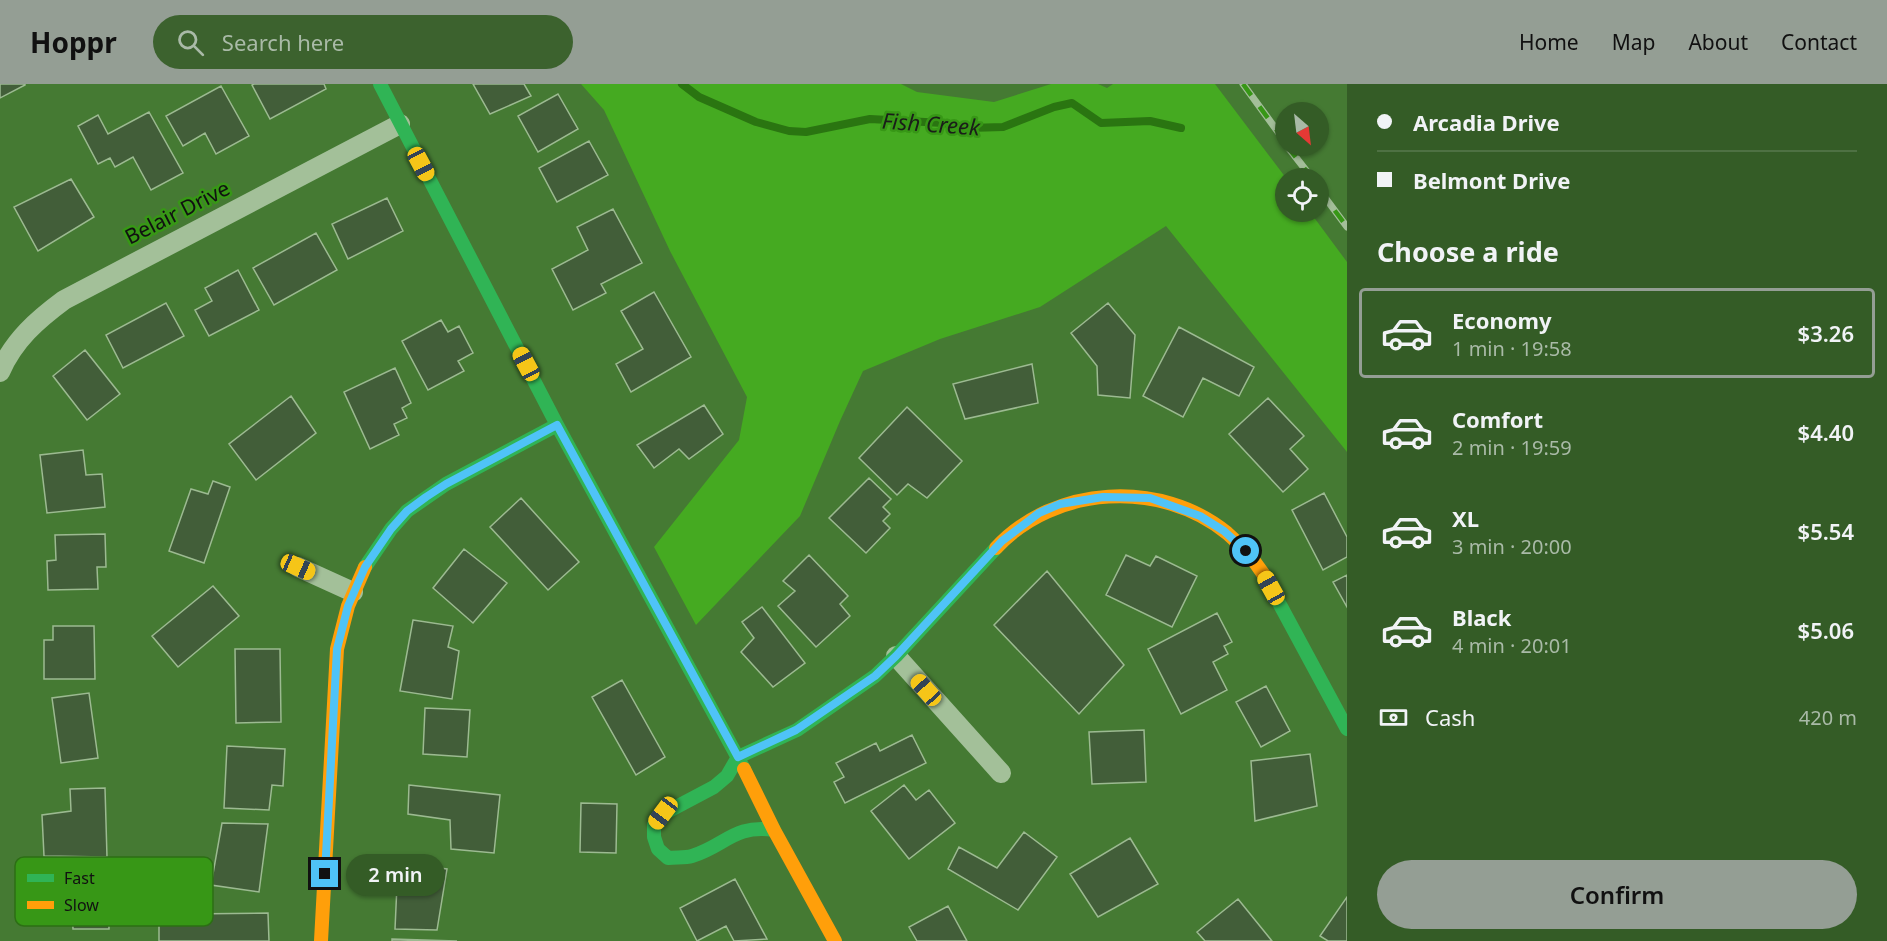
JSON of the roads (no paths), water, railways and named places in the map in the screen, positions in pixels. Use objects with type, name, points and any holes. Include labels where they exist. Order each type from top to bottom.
[{"type":"street","points":[[380,84],[557,425],[738,757],[774,830],[835,941]]},
{"type":"street","name":"Belair Drive","points":[[0,372],[19,339],[38,319],[64,300],[400,124]]},
{"type":"street","points":[[321,941],[337,649],[353,592],[377,548],[407,511],[446,484],[557,425]]},
{"type":"street","points":[[774,830],[760,828],[745,830],[706,850],[681,858],[668,858],[658,849],[654,837],[654,825],[663,813],[714,787],[727,776],[738,757],[796,730],[860,687],[896,656],[1002,541],[1039,513],[1060,504],[1081,499],[1127,496],[1150,498],[1200,516],[1224,531],[1246,551],[1263,573],[1347,729]]},
{"type":"street","points":[[298,567],[353,592]]},
{"type":"street","points":[[896,656],[1001,773]]},
{"type":"waterway","name":"Fish Creek","points":[[682,84],[699,97],[756,122],[789,131],[806,132],[870,119],[943,123],[969,128],[1003,127],[1054,107],[1072,103],[1101,123],[1150,121],[1181,128]]},
{"type":"railway","points":[[1243,84],[1275,128]]},
{"type":"railway","points":[[1295,156],[1304,168]]},
{"type":"railway","points":[[1329,203],[1347,227]]}]
